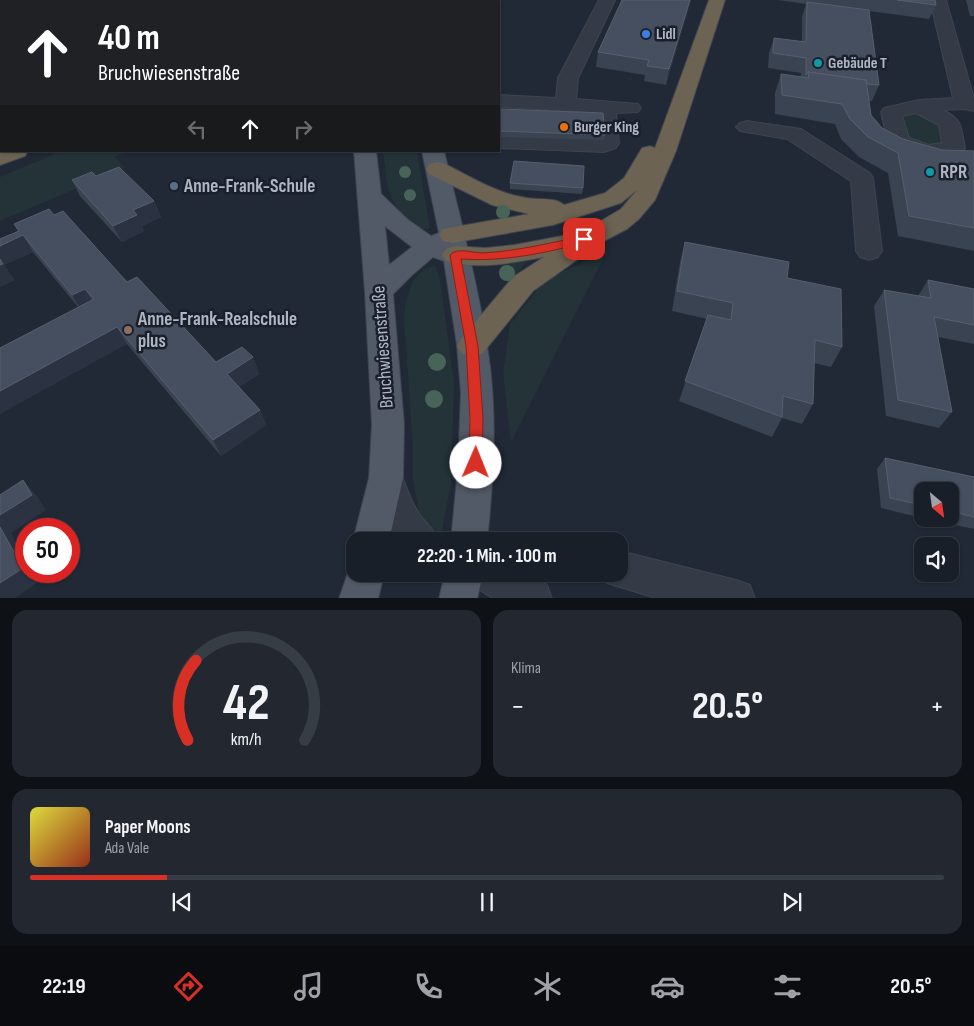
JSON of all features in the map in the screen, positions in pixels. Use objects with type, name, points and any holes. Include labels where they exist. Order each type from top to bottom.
[{"type":"highway","points":[[470,332],[523,284],[593,236],[618,223],[638,192],[708,0]]},
{"type":"highway","points":[[445,246],[613,198],[638,192],[647,196],[665,151],[717,0]]},
{"type":"highway","points":[[0,158],[15,152]]},
{"type":"highway","points":[[435,160],[486,194],[500,200],[527,206],[576,210]]},
{"type":"highway","points":[[445,246],[481,257],[521,253],[593,236]]},
{"type":"main road","name":"Bruchwiesenstraße","points":[[365,152],[379,292],[388,425],[386,478],[373,532]]},
{"type":"main road","points":[[435,160],[445,246],[470,332],[476,428],[470,532]]},
{"type":"main road","points":[[370,196],[391,220],[445,246]]},
{"type":"main road","points":[[379,292],[402,267],[445,246]]},
{"type":"main road","points":[[358,598],[363,582]]},
{"type":"main road","points":[[458,598],[462,582]]},
{"type":"street","points":[[566,104],[568,78],[606,0]]},
{"type":"street","points":[[919,106],[969,104],[938,0]]},
{"type":"street","points":[[500,101],[631,108]]},
{"type":"street","points":[[500,142],[604,145],[608,143],[605,107]]},
{"type":"street","points":[[747,126],[793,134],[862,178],[869,251]]},
{"type":"street","points":[[386,478],[411,532]]},
{"type":"street","points":[[628,572],[727,597]]},
{"type":"street","points":[[503,582],[533,598]]},
{"type":"shaded area","points":[[917,112],[940,122],[943,145],[930,147],[908,139],[902,117],[905,113]]},
{"type":"shaded area","points":[[60,152],[126,152],[115,157],[125,168],[0,221],[0,177]]},
{"type":"shaded area","points":[[383,152],[417,152],[430,228],[423,229],[417,227],[397,208],[389,191]]},
{"type":"shaded area","points":[[607,251],[511,442],[503,373],[510,324],[545,280]]},
{"type":"shaded area","points":[[526,262],[509,284],[500,264]]},
{"type":"shaded area","points":[[435,266],[440,279],[454,383],[451,482],[442,532],[428,532],[420,519],[413,480],[413,448],[404,319],[406,302],[411,286],[420,273]]},
{"type":"building","name":"Lidl","points":[[622,0],[690,0],[669,69],[647,66],[649,60],[598,52]]},
{"type":"building","points":[[897,0],[935,0],[936,5]]},
{"type":"building","name":"Gebäude T","points":[[807,2],[869,10],[879,85],[867,84],[866,80],[808,72],[806,75],[806,58],[773,53],[774,38],[806,42]]},
{"type":"building","points":[[808,72],[866,80],[871,115],[882,128],[903,139],[942,150],[974,151],[974,228],[909,216],[898,153],[868,137],[850,119],[842,104],[782,95],[781,74],[809,78]]},
{"type":"building","points":[[500,109],[603,113],[605,135],[500,131]]},
{"type":"building","points":[[514,161],[584,166],[583,188],[510,183]]},
{"type":"building","points":[[119,167],[154,201],[133,210],[137,215],[113,226],[72,180],[92,172],[96,176]]},
{"type":"building","name":"Anne-Frank-Realschule plus","points":[[49,209],[54,215],[63,211],[127,282],[137,277],[216,362],[242,347],[253,357],[227,374],[260,410],[213,440],[117,327],[0,391],[0,348],[94,299],[85,289],[72,295],[23,235],[0,246],[0,239],[19,231],[14,224]]},
{"type":"building","points":[[685,242],[789,262],[787,278],[841,289],[842,347],[815,340],[813,404],[783,396],[782,417],[685,381],[708,315],[731,320],[733,303],[677,291]]},
{"type":"building","points":[[928,280],[974,289],[974,325],[934,317],[952,412],[898,400],[884,290],[931,298]]},
{"type":"building","points":[[885,458],[974,477],[974,517],[959,513],[959,482],[914,482],[914,503],[890,498]]},
{"type":"building","points":[[23,480],[32,495],[0,515],[0,495]]},
{"type":"building","points":[[0,527],[15,554],[15,573],[0,583]]},
{"type":"place","name":"Lidl","points":[[646,34]]},
{"type":"place","name":"Gebäude T","points":[[818,63]]},
{"type":"place","name":"Burger King","points":[[564,127]]},
{"type":"place","name":"RPR","points":[[930,172]]},
{"type":"place","name":"Anne-Frank-Schule","points":[[174,186]]},
{"type":"place","name":"Anne-Frank-Realschule plus","points":[[128,330]]},
{"type":"route","points":[[476,463],[476,419],[472,346],[455,255],[481,257],[529,252],[584,239]]}]
